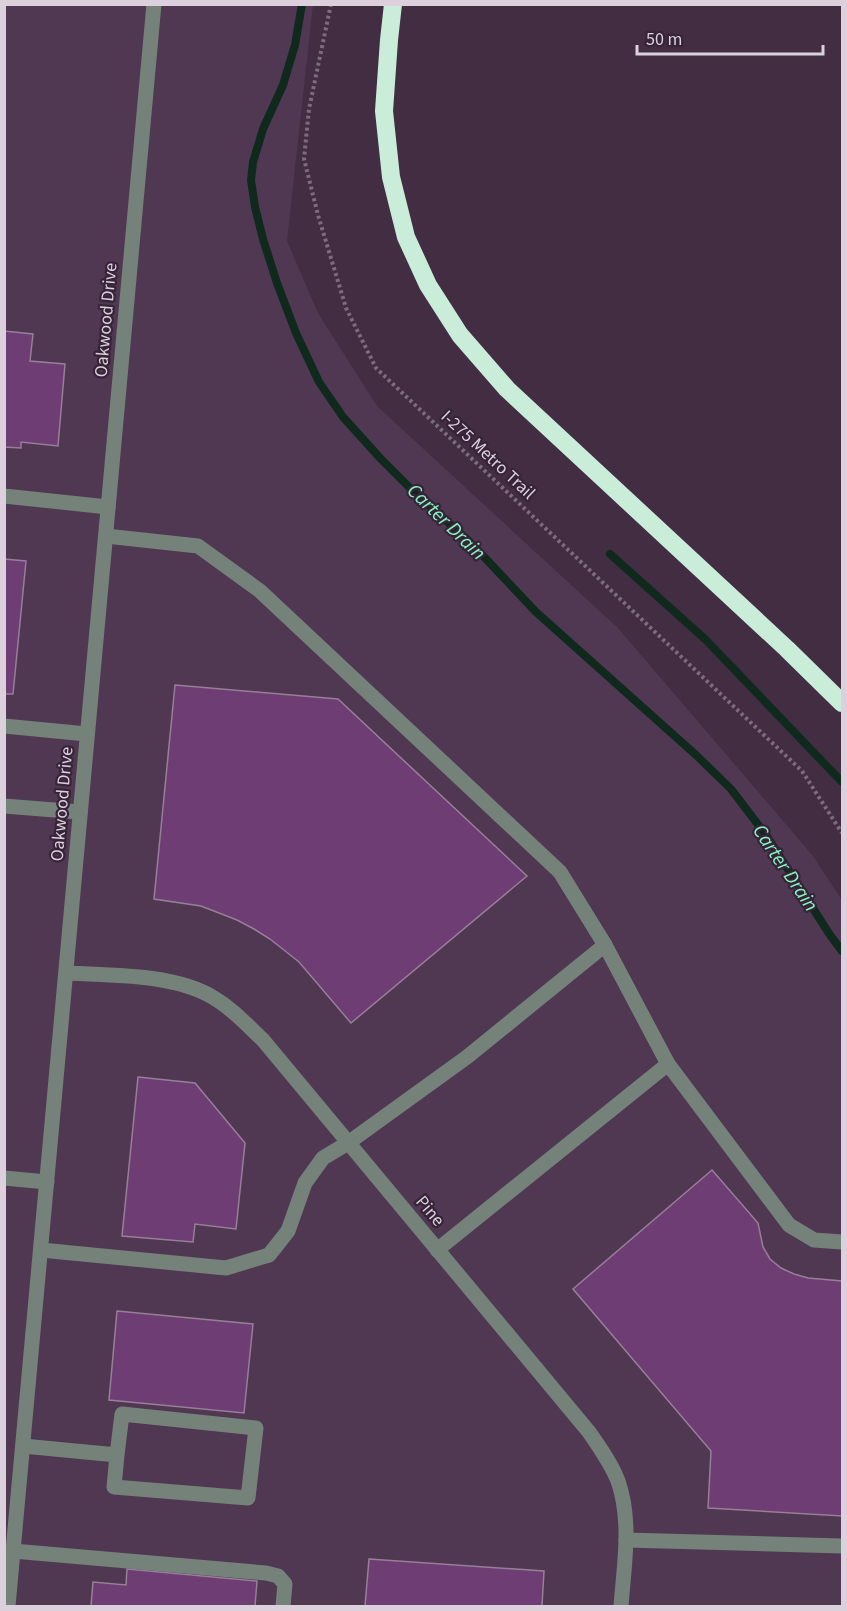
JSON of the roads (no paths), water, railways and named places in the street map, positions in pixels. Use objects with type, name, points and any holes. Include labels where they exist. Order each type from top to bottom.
[{"type":"highway","points":[[393,4],[388,40],[384,111],[391,177],[406,237],[428,285],[460,335],[507,389],[843,703]]},
{"type":"street","name":"Oakwood Drive","points":[[8,1606],[11,1543],[23,1446],[154,4]]},
{"type":"street","points":[[4,496],[108,507]]},
{"type":"street","points":[[106,536],[198,546],[260,591],[560,872],[605,945],[668,1064],[789,1225],[814,1240],[843,1242]]},
{"type":"street","points":[[4,726],[87,734]]},
{"type":"street","points":[[4,806],[80,812]]},
{"type":"street","points":[[40,1250],[226,1269],[269,1255],[288,1231],[305,1184],[323,1158],[348,1143],[467,1057],[605,945]]},
{"type":"street","name":"Pine","points":[[66,973],[115,975],[178,982],[198,989],[236,1013],[263,1040],[590,1432],[608,1459],[618,1481],[626,1521],[621,1606]]},
{"type":"street","points":[[438,1250],[668,1064]]},
{"type":"street","points":[[4,1178],[47,1182]]},
{"type":"street","points":[[122,1414],[256,1428],[248,1498],[114,1487],[117,1455],[122,1414]]},
{"type":"street","points":[[23,1446],[117,1455]]},
{"type":"street","points":[[626,1540],[843,1546]]},
{"type":"street","points":[[11,1543],[266,1573],[278,1576],[285,1584],[282,1606]]},
{"type":"waterway","name":"Carter Drain","points":[[302,4],[295,45],[283,85],[263,129],[253,162],[251,180],[263,239],[277,283],[296,333],[319,382],[343,417],[416,494],[469,541],[536,612],[731,789],[766,835],[842,951]]},
{"type":"waterway","points":[[610,554],[705,639],[842,782]]}]
